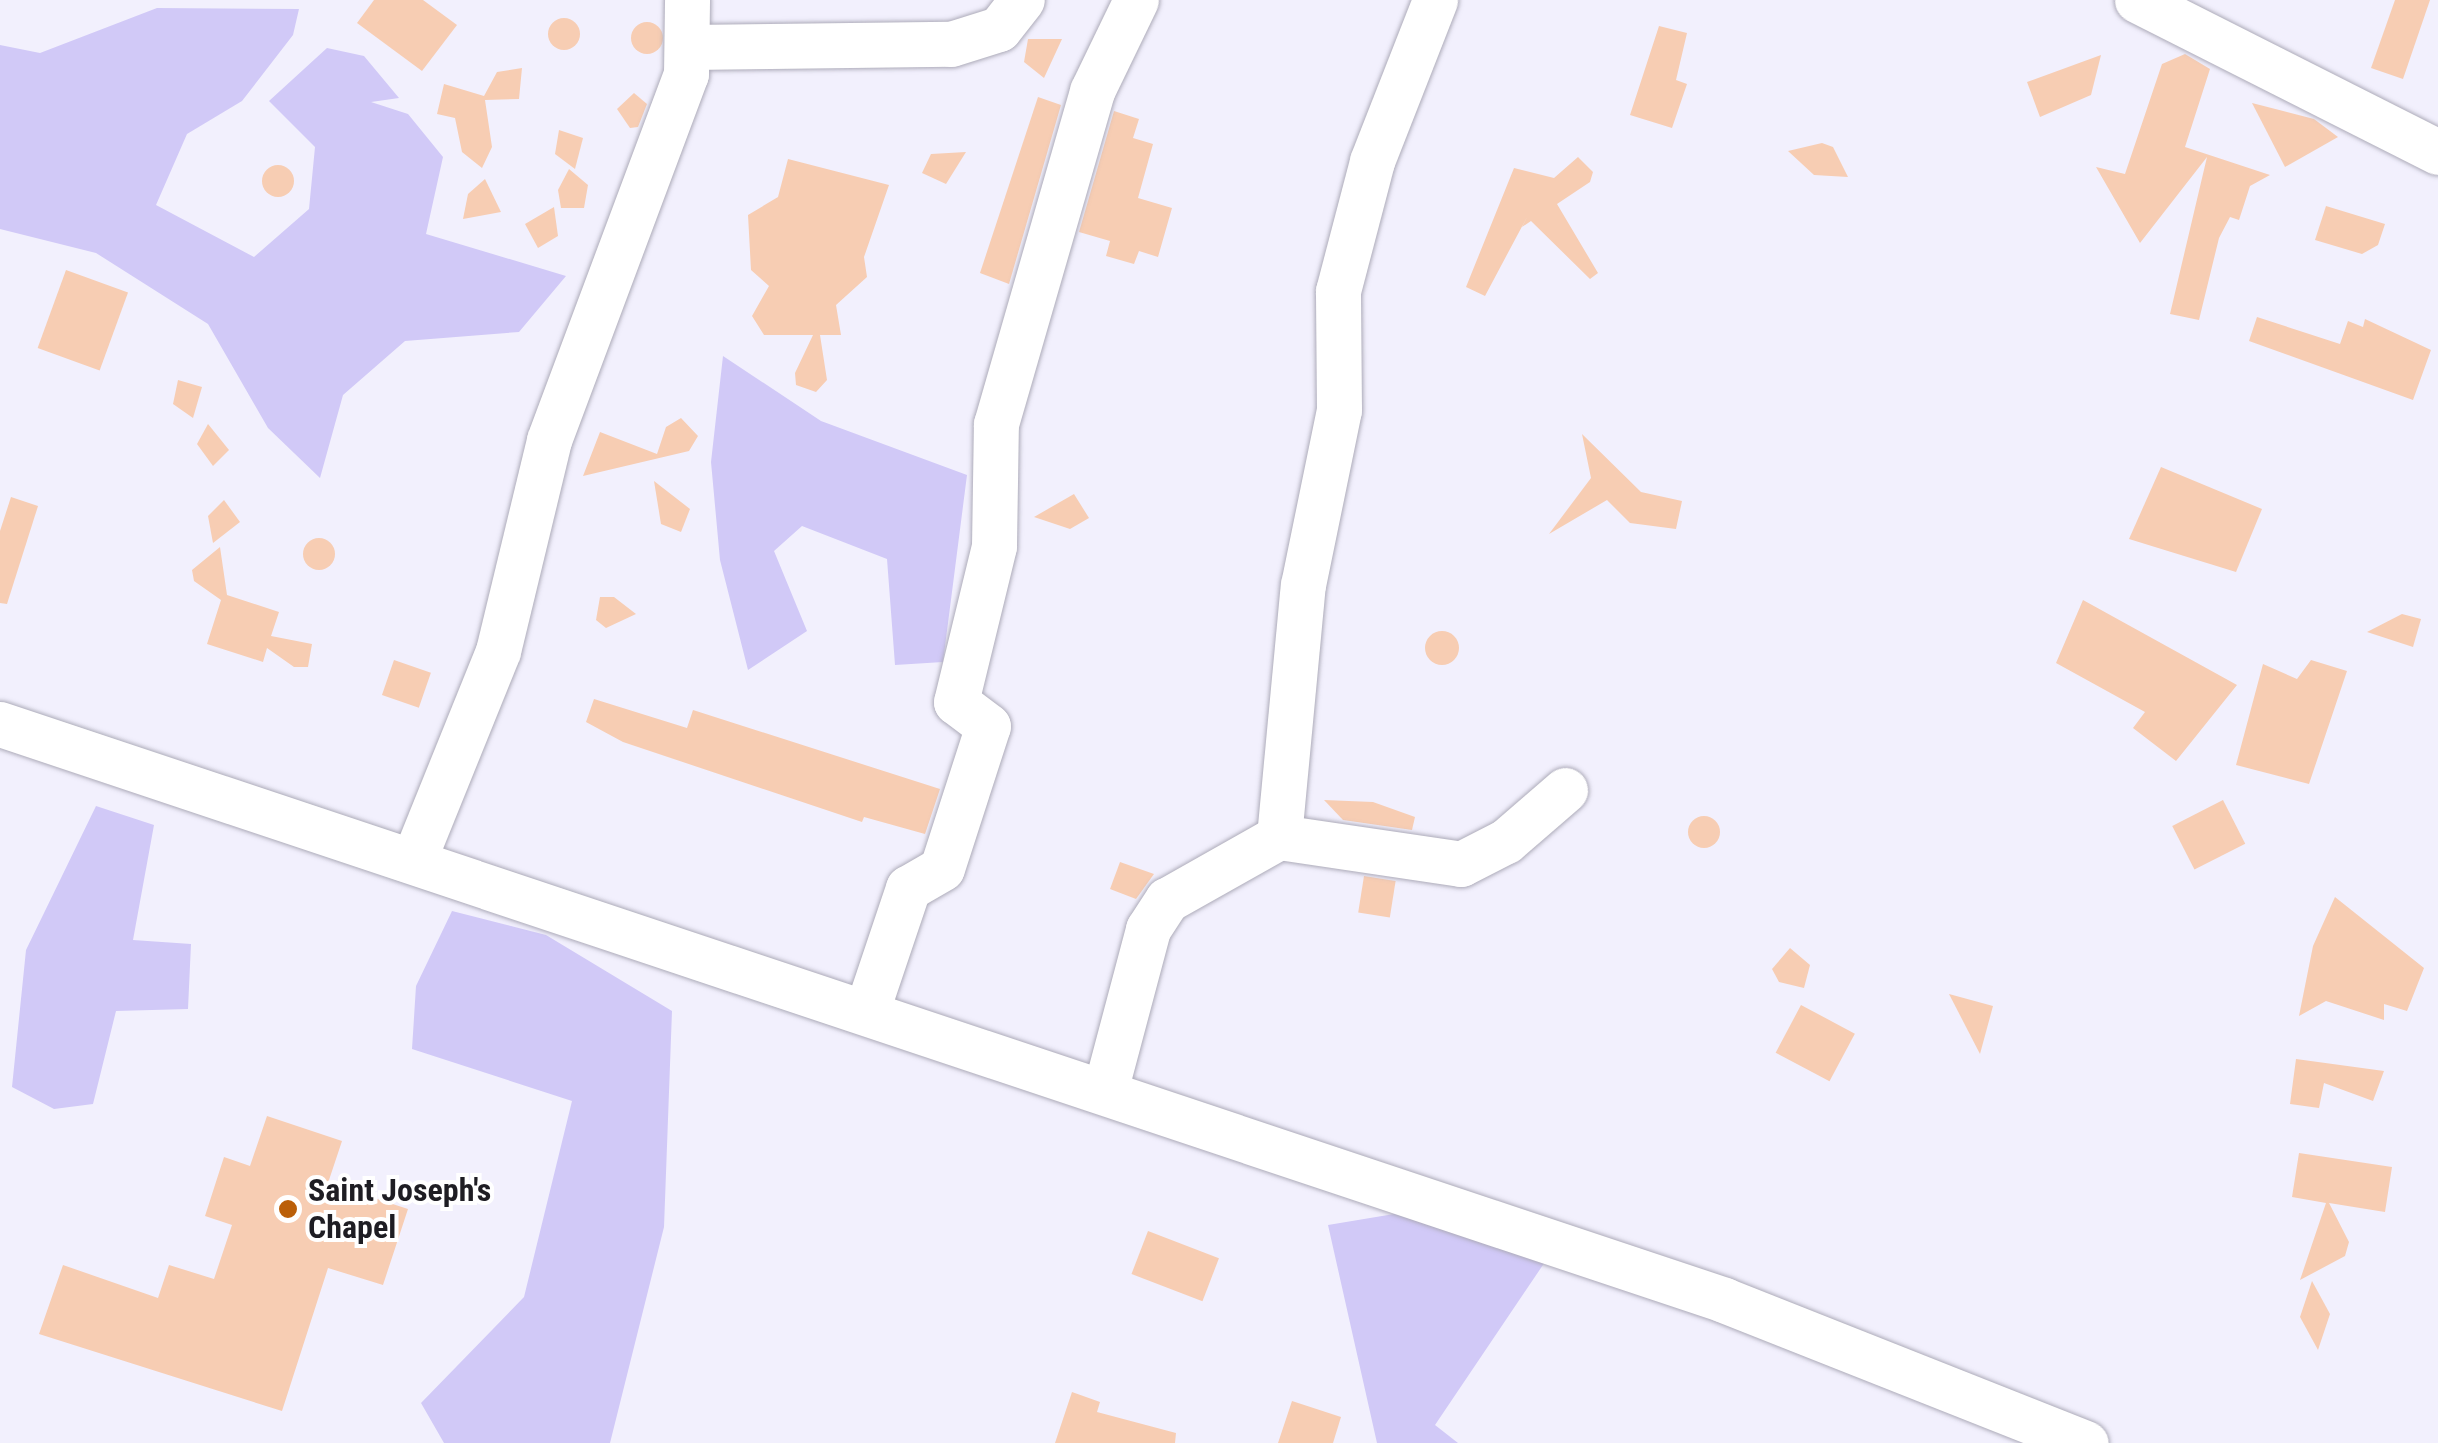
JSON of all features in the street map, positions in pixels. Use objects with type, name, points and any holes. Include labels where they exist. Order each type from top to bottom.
[{"type":"street","points":[[414,859],[498,651],[548,440],[624,251],[689,47],[687,0]]},
{"type":"street","points":[[689,47],[951,44],[999,29],[1022,0]]},
{"type":"street","points":[[866,1010],[908,888],[942,868],[988,726],[956,702],[994,546],[996,424],[1092,91],[1136,0]]},
{"type":"street","points":[[1279,837],[1303,584],[1339,410],[1338,291],[1372,161],[1435,0]]},
{"type":"street","points":[[2137,0],[2438,152]]},
{"type":"street","points":[[0,724],[866,1010],[1724,1300],[2086,1443]]},
{"type":"street","points":[[1105,1092],[1155,912],[1279,837],[1461,864],[1506,841],[1566,790]]},
{"type":"shaded area","points":[[157,8],[299,9],[293,35],[242,101],[187,134],[156,205],[254,257],[309,209],[315,147],[269,101],[327,48],[364,56],[399,98],[371,102],[408,114],[443,157],[426,234],[566,276],[519,332],[405,341],[343,395],[320,478],[268,428],[208,324],[96,253],[0,229],[0,45],[40,53]]},
{"type":"shaded area","points":[[723,356],[821,421],[967,475],[943,662],[895,665],[887,559],[802,526],[774,551],[807,631],[748,670],[720,560],[711,462]]},
{"type":"shaded area","points":[[96,806],[154,825],[133,940],[191,944],[188,1009],[116,1011],[93,1104],[54,1109],[12,1087],[26,950]]},
{"type":"shaded area","points":[[452,911],[546,935],[672,1011],[664,1227],[610,1443],[444,1443],[421,1403],[524,1297],[572,1101],[412,1049],[416,986]]},
{"type":"shaded area","points":[[1412,1211],[1549,1256],[1435,1425],[1458,1443],[1377,1443],[1328,1225]]},
{"type":"building","points":[[374,0],[423,0],[457,25],[422,71],[357,23]]},
{"type":"building","points":[[2395,0],[2430,0],[2403,79],[2371,68]]},
{"type":"building","points":[[564,18],[575,23],[580,34],[575,45],[564,50],[553,45],[548,34],[553,23]]},
{"type":"building","points":[[647,22],[658,27],[663,38],[658,49],[647,54],[636,49],[631,38],[636,27]]},
{"type":"building","points":[[1659,26],[1687,33],[1676,80],[1687,84],[1672,128],[1630,115]]},
{"type":"building","points":[[1028,39],[1062,39],[1044,78],[1024,62]]},
{"type":"building","points":[[2185,54],[2210,69],[2185,147],[2270,175],[2250,186],[2239,220],[2230,217],[2219,238],[2199,320],[2170,314],[2207,157],[2140,243],[2096,167],[2125,174],[2162,64]]},
{"type":"building","points":[[2101,55],[2091,95],[2040,117],[2027,82]]},
{"type":"building","points":[[522,68],[519,99],[485,100],[492,147],[482,168],[462,152],[455,118],[437,114],[444,84],[484,96],[497,72]]},
{"type":"building","points":[[634,93],[647,104],[638,127],[630,128],[617,109]]},
{"type":"building","points":[[1038,97],[1061,105],[1009,284],[980,273]]},
{"type":"building","points":[[2252,103],[2314,119],[2338,137],[2285,167]]},
{"type":"building","points":[[1114,111],[1139,119],[1133,138],[1153,144],[1138,198],[1172,208],[1158,257],[1139,251],[1134,264],[1106,256],[1110,241],[1079,232]]},
{"type":"building","points":[[559,130],[583,138],[575,169],[555,154]]},
{"type":"building","points":[[1822,143],[1833,147],[1848,177],[1814,175],[1788,151]]},
{"type":"building","points":[[966,152],[946,184],[922,173],[931,154]]},
{"type":"building","points":[[1578,157],[1593,172],[1590,182],[1557,204],[1598,273],[1590,279],[1531,221],[1522,227],[1527,217],[1485,296],[1466,287],[1514,168],[1554,178]]},
{"type":"building","points":[[788,159],[889,185],[864,257],[867,277],[836,305],[841,335],[820,335],[827,380],[816,392],[796,385],[795,373],[813,335],[764,335],[752,316],[769,286],[751,270],[748,215],[778,197]]},
{"type":"building","points":[[278,165],[289,170],[294,181],[289,192],[278,197],[267,192],[262,181],[267,170]]},
{"type":"building","points":[[569,169],[588,185],[584,208],[561,208],[558,190]]},
{"type":"building","points":[[485,179],[501,212],[463,219],[468,194]]},
{"type":"building","points":[[2326,206],[2385,224],[2378,245],[2362,254],[2315,240]]},
{"type":"building","points":[[554,207],[558,236],[538,248],[525,224]]},
{"type":"building","points":[[66,270],[128,293],[100,371],[38,348]]},
{"type":"building","points":[[2257,317],[2340,344],[2348,321],[2363,327],[2365,319],[2431,350],[2413,400],[2249,341]]},
{"type":"building","points":[[178,380],[202,387],[193,418],[173,404]]},
{"type":"building","points":[[681,418],[698,436],[689,451],[583,476],[600,432],[657,454],[666,427]]},
{"type":"building","points":[[208,424],[229,450],[213,466],[197,444]]},
{"type":"building","points":[[1582,434],[1641,492],[1682,501],[1676,529],[1630,523],[1607,500],[1549,534],[1591,478]]},
{"type":"building","points":[[2161,467],[2262,509],[2236,572],[2129,539]]},
{"type":"building","points":[[654,481],[690,509],[681,532],[661,524]]},
{"type":"building","points":[[1074,494],[1089,518],[1070,529],[1034,517]]},
{"type":"building","points":[[11,497],[38,506],[7,604],[0,603],[0,531]]},
{"type":"building","points":[[224,500],[240,522],[213,543],[208,516]]},
{"type":"building","points":[[319,538],[330,543],[335,554],[330,565],[319,570],[308,565],[303,554],[308,543]]},
{"type":"building","points":[[220,547],[227,595],[279,612],[271,636],[312,644],[308,667],[294,667],[267,648],[263,662],[207,644],[221,600],[194,581],[192,570]]},
{"type":"building","points":[[600,597],[614,597],[636,614],[606,628],[596,620]]},
{"type":"building","points":[[2083,600],[2237,685],[2176,761],[2133,728],[2145,712],[2056,663]]},
{"type":"building","points":[[2402,614],[2421,619],[2413,647],[2367,632]]},
{"type":"building","points":[[1442,631],[1454,636],[1459,648],[1454,660],[1442,665],[1430,660],[1425,648],[1430,636]]},
{"type":"building","points":[[394,660],[431,673],[419,708],[382,695]]},
{"type":"building","points":[[2311,660],[2347,671],[2309,784],[2236,765],[2263,664],[2297,679]]},
{"type":"building","points":[[594,699],[687,728],[693,710],[940,789],[925,834],[864,817],[862,822],[623,742],[586,722]]},
{"type":"building","points":[[1324,800],[1373,802],[1415,817],[1412,830],[1343,820]]},
{"type":"building","points":[[2223,800],[2245,844],[2194,870],[2172,826]]},
{"type":"building","points":[[1704,816],[1716,820],[1720,832],[1716,844],[1704,848],[1692,844],[1688,832],[1692,820]]},
{"type":"building","points":[[1120,862],[1154,874],[1136,899],[1110,889]]},
{"type":"building","points":[[1364,876],[1396,881],[1390,918],[1358,913]]},
{"type":"building","points":[[2335,897],[2424,968],[2407,1011],[2384,1004],[2384,1020],[2326,1001],[2299,1016],[2313,946]]},
{"type":"building","points":[[1790,948],[1810,965],[1804,988],[1779,982],[1772,969]]},
{"type":"building","points":[[1949,994],[1993,1006],[1980,1054]]},
{"type":"building","points":[[1801,1005],[1855,1034],[1830,1081],[1776,1053]]},
{"type":"building","points":[[2296,1059],[2384,1071],[2373,1101],[2324,1083],[2319,1108],[2290,1104]]},
{"type":"building","points":[[267,1116],[342,1141],[328,1183],[408,1209],[383,1285],[328,1268],[282,1411],[39,1334],[63,1265],[158,1298],[169,1265],[214,1279],[232,1225],[205,1216],[224,1157],[250,1166]]},
{"type":"building","points":[[2299,1153],[2392,1167],[2385,1212],[2329,1203],[2349,1242],[2345,1256],[2300,1280],[2326,1203],[2292,1197]]},
{"type":"building","points":[[1148,1231],[1219,1258],[1202,1301],[1132,1274]]},
{"type":"building","points":[[2312,1281],[2330,1314],[2318,1350],[2300,1317]]},
{"type":"building","points":[[1072,1392],[1100,1402],[1097,1412],[1176,1433],[1175,1443],[1055,1443]]},
{"type":"building","points":[[1292,1401],[1341,1417],[1333,1443],[1278,1443]]},
{"type":"place","name":"Saint Joseph's Chapel","points":[[288,1209]]}]
